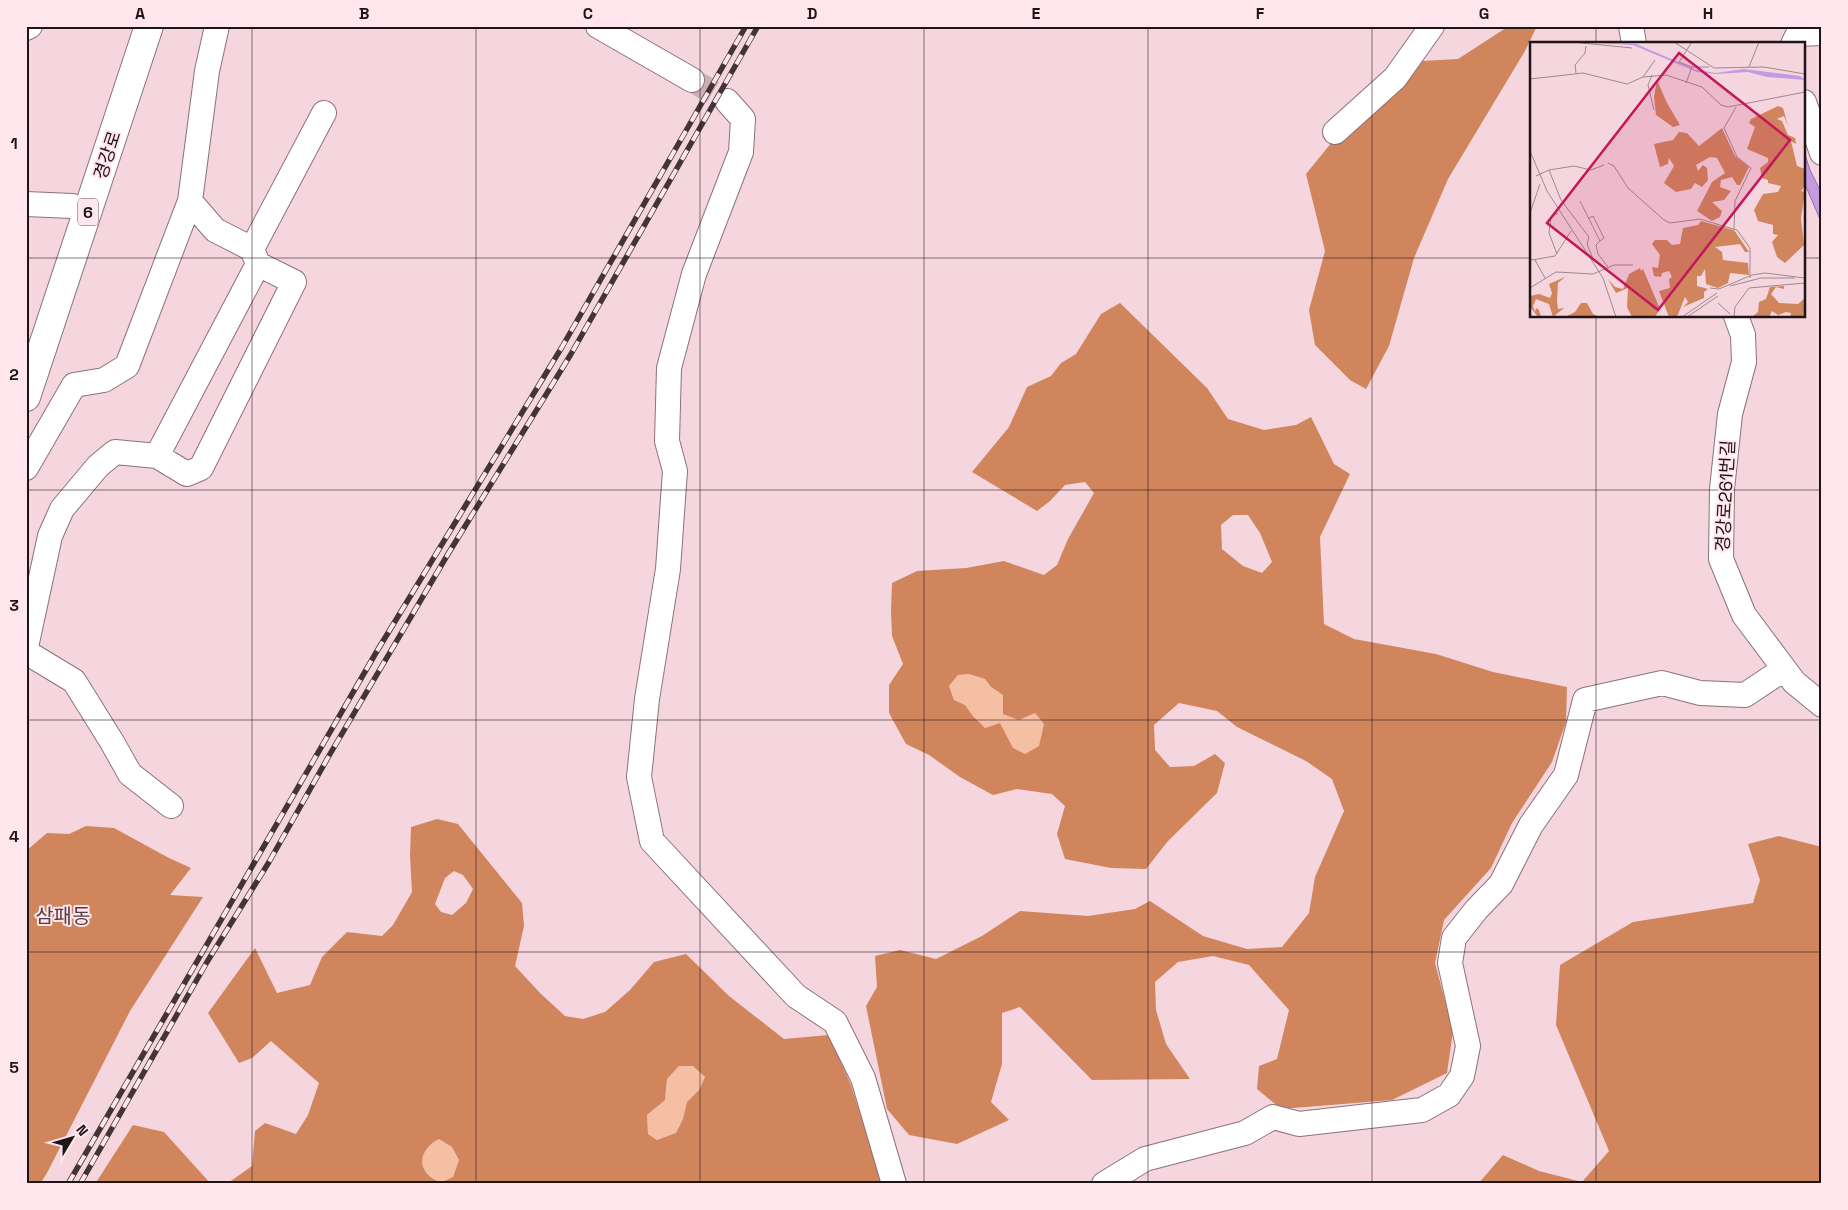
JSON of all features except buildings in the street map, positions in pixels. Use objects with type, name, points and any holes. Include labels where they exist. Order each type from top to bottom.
[{"type":"main road","name":"경강로","points":[[26,344],[132,26]]},
{"type":"main road","name":"경강로","points":[[26,398],[149,26]]},
{"type":"street","points":[[26,28],[30,26]]},
{"type":"street","points":[[26,468],[74,385],[104,380],[127,366],[190,201],[207,71],[218,26]]},
{"type":"street","points":[[598,26],[692,80]]},
{"type":"street","points":[[1335,132],[1395,78],[1432,26]]},
{"type":"street","points":[[1631,26],[1634,42]]},
{"type":"street","points":[[1794,42],[1798,34],[1822,33]]},
{"type":"street","points":[[727,101],[743,119],[741,152],[694,274],[669,368],[668,441],[675,471],[668,569],[648,699],[639,777],[652,841],[796,996],[835,1022],[863,1078],[894,1184]]},
{"type":"street","points":[[1806,111],[1816,157]]},
{"type":"street","points":[[157,456],[324,113]]},
{"type":"street","points":[[26,647],[50,536],[62,509],[98,466],[116,452],[157,456],[187,474],[201,468],[294,282],[215,230],[190,201]]},
{"type":"street","points":[[26,204],[72,206]]},
{"type":"street","name":"경강로261번길","points":[[1737,318],[1743,335],[1744,362],[1730,414],[1722,489],[1721,560],[1744,615],[1794,682],[1822,705]]},
{"type":"street","points":[[26,652],[74,681],[130,774],[172,806]]},
{"type":"street","points":[[1104,1184],[1145,1159],[1245,1133],[1273,1117],[1300,1124],[1422,1110],[1449,1095],[1462,1076],[1468,1046],[1450,963],[1454,938],[1476,910],[1501,884],[1531,825],[1566,775],[1585,700],[1662,683],[1700,693],[1745,695],[1784,669]]},
{"type":"shaded area","points":[[1509,26],[1537,26],[1525,51],[1448,179],[1414,258],[1389,346],[1366,389],[1350,380],[1315,345],[1309,310],[1325,251],[1306,174],[1332,142],[1422,61],[1458,59]]},
{"type":"shaded area","points":[[1806,158],[1822,194],[1822,224],[1806,187]]},
{"type":"shaded area","points":[[1120,303],[1207,388],[1228,419],[1264,430],[1296,425],[1311,417],[1334,464],[1350,474],[1320,537],[1324,624],[1354,639],[1436,654],[1493,672],[1567,687],[1566,722],[1552,762],[1512,823],[1491,868],[1444,920],[1435,963],[1453,1031],[1447,1073],[1392,1100],[1281,1109],[1257,1089],[1259,1066],[1277,1059],[1289,1010],[1249,965],[1213,956],[1178,962],[1155,982],[1156,1010],[1166,1044],[1190,1079],[1092,1080],[1020,1007],[1002,1013],[1002,1064],[991,1102],[1009,1120],[957,1144],[909,1135],[887,1109],[866,1006],[877,987],[875,956],[900,950],[936,959],[982,936],[1020,911],[1088,916],[1135,909],[1150,901],[1203,936],[1247,949],[1282,947],[1309,913],[1315,877],[1344,811],[1332,779],[1306,761],[1237,727],[1217,711],[1179,703],[1154,725],[1155,750],[1170,767],[1194,766],[1215,754],[1225,763],[1217,793],[1168,841],[1146,869],[1111,868],[1065,859],[1057,834],[1065,806],[1052,794],[1017,789],[993,795],[960,777],[929,755],[906,744],[889,713],[889,685],[903,664],[892,636],[892,583],[917,571],[966,568],[1004,561],[1044,575],[1057,565],[1068,539],[1094,493],[1085,482],[1065,485],[1050,501],[1037,511],[972,472],[1009,427],[1027,387],[1051,376],[1061,363],[1076,354],[1101,314]],"holes":[[[1233,515],[1248,515],[1260,533],[1272,562],[1262,573],[1243,566],[1222,549],[1221,525]],[[969,674],[985,679],[991,687],[1003,695],[1003,714],[1019,720],[1035,713],[1044,724],[1039,746],[1025,754],[1013,748],[1000,723],[985,728],[965,705],[954,700],[949,686],[958,675]]]},
{"type":"shaded area","points":[[969,674],[985,679],[991,687],[1003,695],[1019,720],[1035,713],[1044,724],[1039,747],[1025,754],[1012,748],[1000,723],[985,728],[965,705],[954,700],[949,686],[958,675]]},
{"type":"shaded area","points":[[437,819],[458,824],[522,903],[524,926],[515,966],[565,1016],[583,1019],[605,1012],[630,990],[654,962],[686,954],[729,996],[784,1039],[829,1035],[851,1085],[882,1184],[217,1184],[228,1183],[252,1166],[255,1131],[265,1123],[296,1134],[308,1115],[319,1083],[271,1041],[252,1058],[239,1063],[208,1013],[255,948],[277,993],[310,985],[322,957],[347,932],[382,936],[393,925],[412,892],[411,827]],"holes":[[[454,871],[463,875],[473,889],[466,903],[452,915],[441,912],[435,904],[445,878]],[[679,1066],[693,1066],[705,1077],[699,1090],[687,1102],[683,1119],[676,1133],[657,1140],[648,1134],[647,1115],[665,1100],[667,1079]],[[439,1139],[452,1147],[459,1160],[453,1177],[440,1183],[427,1174],[422,1164],[425,1151]]]},
{"type":"shaded area","points":[[86,826],[114,828],[191,868],[170,895],[203,897],[130,1011],[47,1173],[40,1184],[26,1184],[26,851],[47,833],[69,834]]},
{"type":"shaded area","points":[[1779,836],[1822,847],[1822,1184],[1478,1184],[1503,1155],[1539,1171],[1582,1182],[1609,1151],[1556,1025],[1560,965],[1633,922],[1753,903],[1760,880],[1748,844]]},
{"type":"shaded area","points":[[679,1066],[693,1066],[705,1077],[699,1090],[687,1102],[683,1119],[676,1134],[657,1140],[648,1134],[647,1115],[665,1100],[667,1079]]},
{"type":"shaded area","points":[[133,1125],[164,1132],[211,1184],[95,1184]]},
{"type":"shaded area","points":[[439,1139],[452,1147],[459,1160],[453,1177],[440,1183],[426,1173],[422,1163],[424,1153],[430,1145]]},
{"type":"tunnel","points":[[692,80],[727,101]]},
{"type":"railway","points":[[68,1184],[377,651],[562,347],[746,26]]},
{"type":"railway","points":[[80,1184],[207,962],[269,862],[330,754],[448,554],[571,354],[758,26]]},
{"type":"district","name":"삼패동","points":[[63,916]]}]
